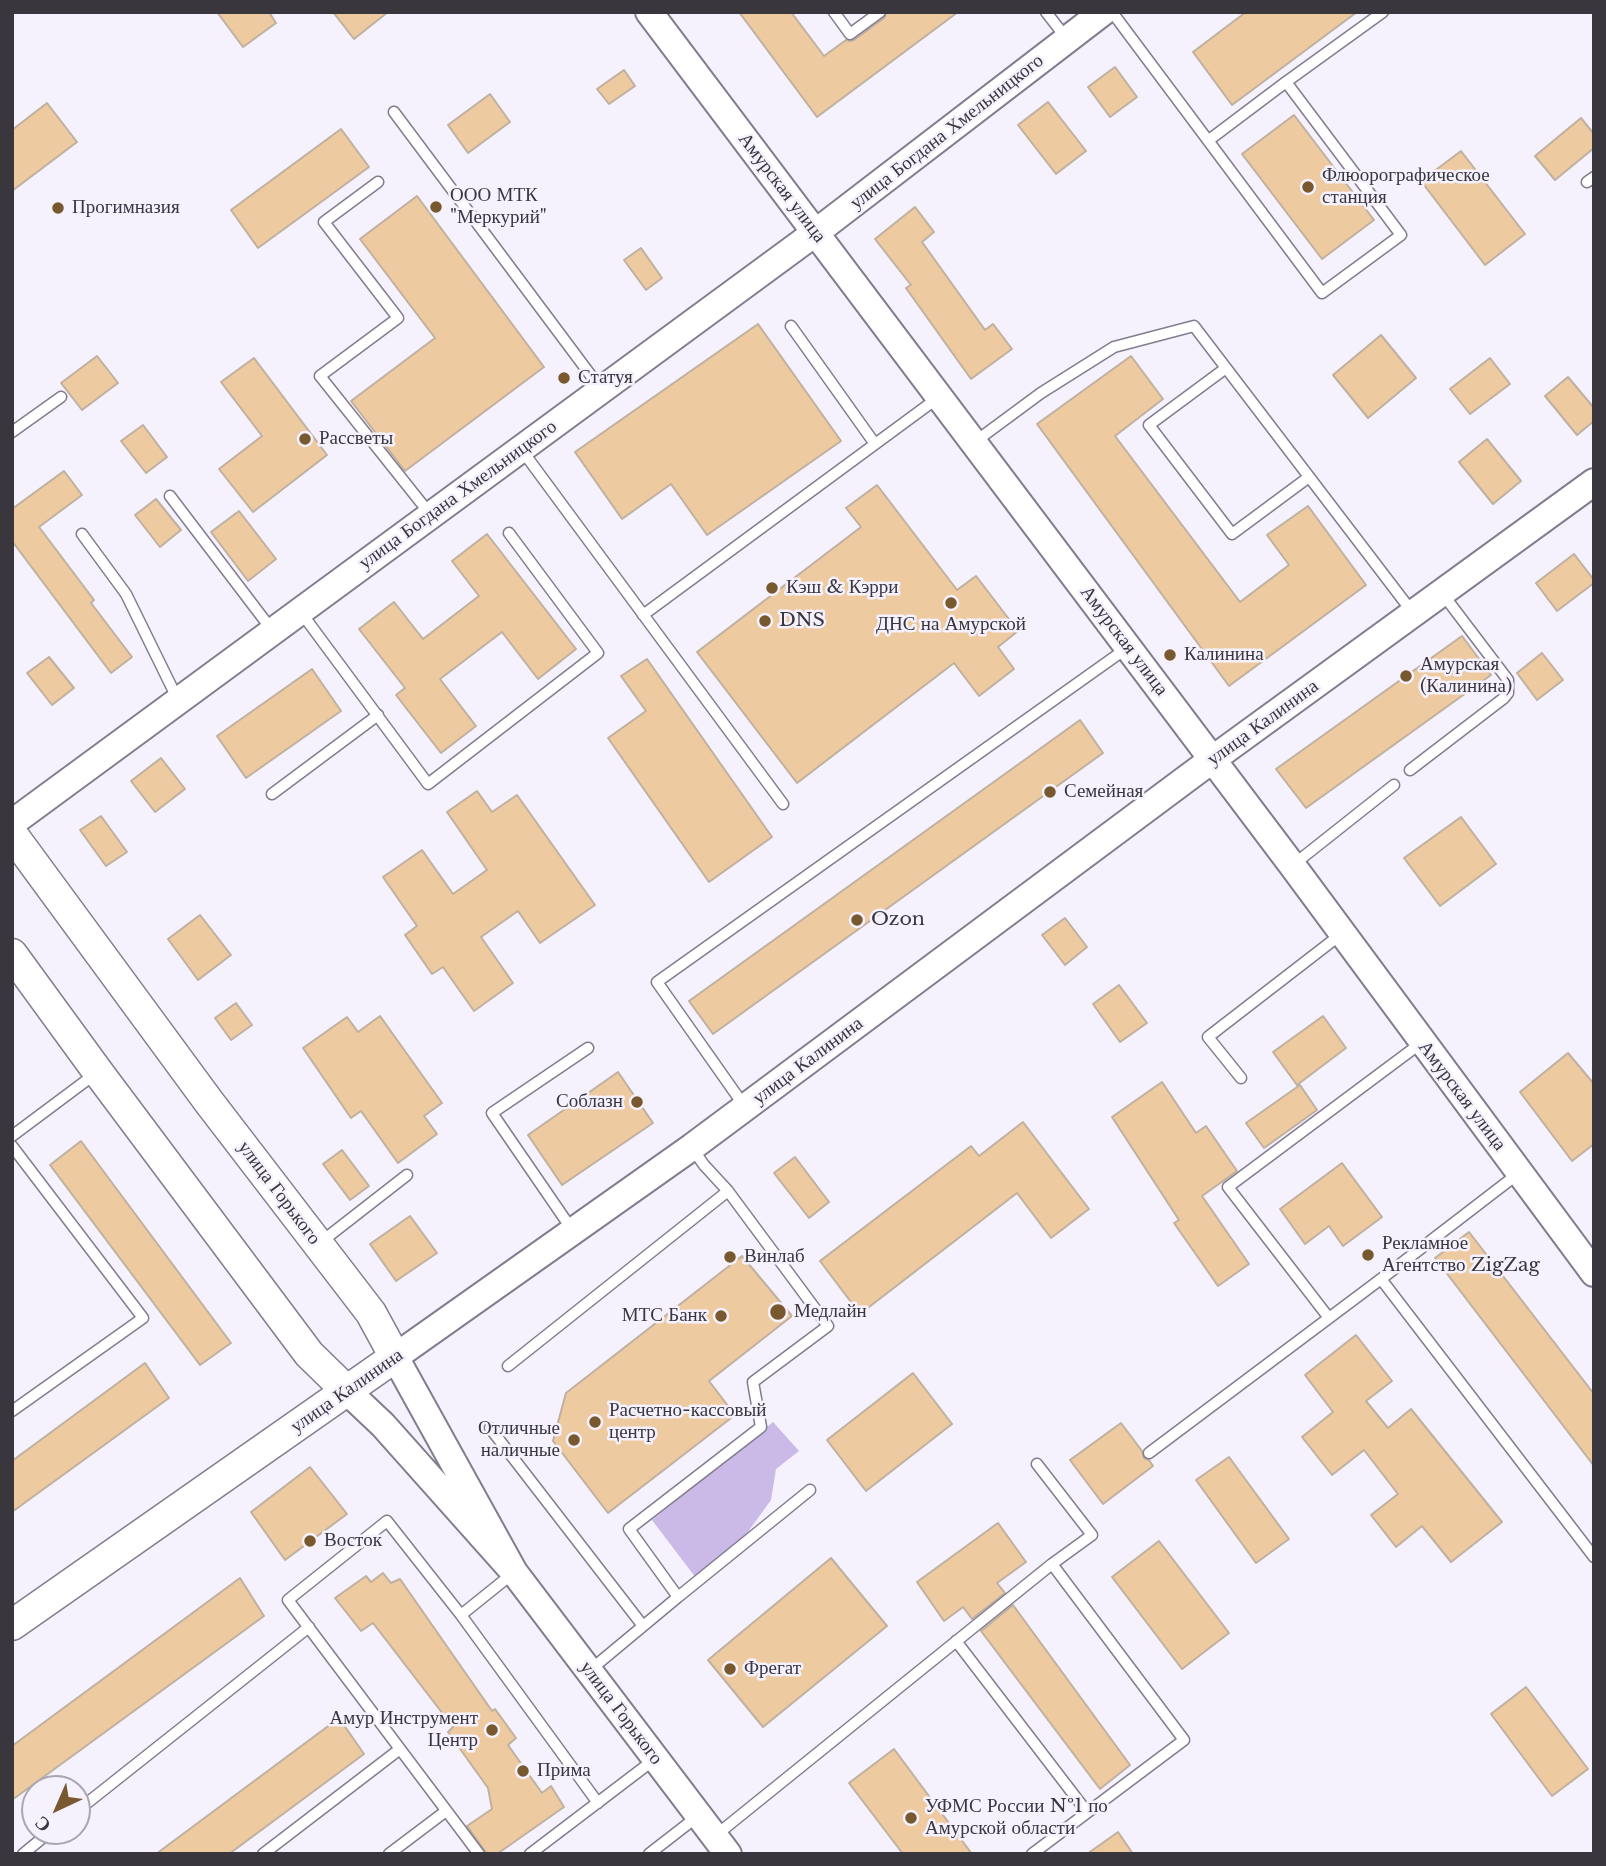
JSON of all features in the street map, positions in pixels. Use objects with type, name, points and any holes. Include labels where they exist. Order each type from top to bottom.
[{"type":"main road","name":"улица Горького","points":[[12,834],[209,1102],[371,1313],[395,1357]]},
{"type":"main road","name":"улица Горького","points":[[12,954],[310,1354],[347,1391]]},
{"type":"main road","name":"улица Калинина","points":[[12,1625],[395,1357]]},
{"type":"street","name":"Амурская улица","points":[[649,12],[1213,759],[1594,1273]]},
{"type":"street","name":"улица Богдана Хмельницкого","points":[[12,823],[816,233],[1103,12]]},
{"type":"street","name":"улица Калинина","points":[[395,1357],[692,1147],[1213,759],[1594,482]]},
{"type":"street","name":"улица Горького","points":[[395,1357],[514,1572]]},
{"type":"street","name":"улица Горького","points":[[347,1391],[383,1425],[514,1572],[714,1835]]},
{"type":"lane","points":[[834,12],[850,34],[880,12]]},
{"type":"lane","points":[[1046,12],[1067,40]]},
{"type":"lane","points":[[1112,12],[1322,293],[1401,235],[1286,82]]},
{"type":"lane","points":[[1209,140],[1383,12]]},
{"type":"lane","points":[[394,113],[601,390]]},
{"type":"lane","points":[[378,182],[324,222],[398,318],[320,376],[430,514]]},
{"type":"lane","points":[[791,326],[875,444]]},
{"type":"lane","points":[[974,443],[1041,393],[1114,346],[1195,326],[1413,614]]},
{"type":"lane","points":[[1226,368],[1149,425],[1157,436],[1232,534],[1309,477]]},
{"type":"lane","points":[[12,432],[61,397]]},
{"type":"lane","points":[[643,615],[939,397]]},
{"type":"lane","points":[[520,449],[783,804]]},
{"type":"lane","points":[[170,496],[272,631]]},
{"type":"lane","points":[[300,611],[428,784],[598,653],[509,533]]},
{"type":"lane","points":[[82,534],[127,594],[179,700]]},
{"type":"lane","points":[[1410,770],[1508,693],[1508,680],[1442,593]]},
{"type":"lane","points":[[746,1107],[657,982],[1128,647]]},
{"type":"lane","points":[[272,794],[378,715]]},
{"type":"lane","points":[[1292,865],[1394,785]]},
{"type":"lane","points":[[1241,1079],[1208,1037],[1342,934]]},
{"type":"lane","points":[[1329,1318],[1228,1187],[1422,1042]]},
{"type":"lane","points":[[573,1231],[492,1113],[588,1048]]},
{"type":"lane","points":[[12,1136],[98,1072]]},
{"type":"lane","points":[[12,1146],[144,1318],[12,1411]]},
{"type":"lane","points":[[678,1597],[629,1529],[761,1427],[753,1382],[828,1326],[692,1147]]},
{"type":"lane","points":[[1149,1453],[1519,1173]]},
{"type":"lane","points":[[317,1244],[407,1175]]},
{"type":"lane","points":[[508,1366],[728,1191]]},
{"type":"lane","points":[[1381,1279],[1594,1557]]},
{"type":"lane","points":[[490,1428],[643,1626]]},
{"type":"lane","points":[[649,1854],[714,1835],[1052,1564],[1092,1535],[1037,1464]]},
{"type":"lane","points":[[589,1671],[810,1490]]},
{"type":"lane","points":[[478,1854],[288,1600],[387,1521],[461,1615],[598,1802]]},
{"type":"lane","points":[[1032,1854],[1184,1740],[1052,1564]]},
{"type":"lane","points":[[461,1615],[514,1572]]},
{"type":"lane","points":[[91,1800],[309,1627]]},
{"type":"lane","points":[[957,1641],[1087,1812]]},
{"type":"lane","points":[[263,1854],[400,1749]]},
{"type":"lane","points":[[530,1854],[655,1759]]},
{"type":"lane","points":[[389,1854],[446,1811]]},
{"type":"shaded area","points":[[773,1422],[799,1451],[776,1469],[771,1500],[737,1547],[696,1578],[652,1520]]},
{"type":"building","points":[[217,12],[269,12],[276,23],[243,47]]},
{"type":"building","points":[[333,12],[388,12],[354,39]]},
{"type":"building","points":[[739,12],[791,12],[824,56],[846,40],[854,40],[884,18],[887,12],[958,12],[817,117]]},
{"type":"building","points":[[1246,12],[1357,12],[1232,105],[1193,52]]},
{"type":"building","points":[[1115,67],[1137,97],[1110,117],[1088,87]]},
{"type":"building","points":[[624,70],[635,86],[609,104],[597,89]]},
{"type":"building","points":[[490,94],[510,122],[468,153],[448,125]]},
{"type":"building","points":[[1048,102],[1086,151],[1056,174],[1018,125]]},
{"type":"building","points":[[47,103],[77,142],[12,191],[12,130]]},
{"type":"building","name":"Флюорографическое станция","points":[[1294,115],[1374,220],[1322,259],[1242,154]]},
{"type":"building","points":[[1581,118],[1594,134],[1594,148],[1555,180],[1535,156]]},
{"type":"building","points":[[341,129],[369,167],[258,248],[231,210]]},
{"type":"building","points":[[1461,151],[1525,234],[1485,265],[1421,181]]},
{"type":"building","points":[[417,196],[544,367],[405,471],[351,401],[435,338],[360,239]]},
{"type":"building","points":[[915,207],[934,232],[922,242],[985,330],[993,324],[1012,349],[971,379],[906,288],[911,285],[875,239]]},
{"type":"building","points":[[641,248],[662,278],[646,290],[624,260]]},
{"type":"building","points":[[758,324],[841,441],[707,535],[671,484],[622,519],[575,452]]},
{"type":"building","points":[[1381,335],[1416,378],[1368,418],[1333,375]]},
{"type":"building","points":[[97,356],[118,383],[82,410],[61,383]]},
{"type":"building","points":[[1131,356],[1163,399],[1115,436],[1240,602],[1289,565],[1267,535],[1308,506],[1366,585],[1229,686],[1037,424]]},
{"type":"building","points":[[254,358],[327,455],[253,512],[219,469],[262,436],[221,382]]},
{"type":"building","points":[[1490,358],[1510,384],[1470,414],[1450,389]]},
{"type":"building","points":[[1568,377],[1594,408],[1594,421],[1577,435],[1545,396]]},
{"type":"building","points":[[143,425],[167,457],[146,473],[121,441]]},
{"type":"building","points":[[1487,439],[1521,481],[1493,504],[1459,462]]},
{"type":"building","points":[[64,471],[82,495],[39,527],[94,600],[91,603],[132,657],[111,673],[12,541],[12,509]]},
{"type":"building","points":[[877,485],[957,590],[976,576],[1018,631],[998,647],[1014,669],[979,696],[954,663],[797,783],[697,652],[861,527],[846,508]]},
{"type":"building","points":[[156,499],[181,530],[160,547],[135,515]]},
{"type":"building","points":[[239,511],[276,559],[248,581],[211,532]]},
{"type":"building","points":[[487,534],[576,649],[538,679],[502,632],[440,679],[476,726],[441,753],[396,695],[405,688],[359,629],[394,602],[423,639],[479,596],[452,561]]},
{"type":"building","points":[[1574,554],[1594,583],[1557,611],[1536,583]]},
{"type":"building","points":[[1462,636],[1491,675],[1306,808],[1276,769]]},
{"type":"building","points":[[1542,653],[1563,680],[1537,700],[1517,673]]},
{"type":"building","points":[[49,657],[74,688],[52,705],[27,673]]},
{"type":"building","points":[[647,659],[772,837],[709,882],[608,738],[646,711],[621,676]]},
{"type":"building","points":[[312,669],[341,711],[246,778],[217,736]]},
{"type":"building","points":[[1080,720],[1103,753],[713,1034],[689,1001]]},
{"type":"building","points":[[161,758],[185,789],[155,812],[131,781]]},
{"type":"building","points":[[477,791],[492,812],[517,795],[595,905],[540,943],[518,911],[481,937],[513,983],[474,1011],[443,967],[432,974],[405,935],[417,926],[383,877],[422,850],[453,894],[487,870],[447,812]]},
{"type":"building","points":[[101,816],[127,852],[106,866],[80,830]]},
{"type":"building","points":[[1461,817],[1496,864],[1440,906],[1404,858]]},
{"type":"building","points":[[200,915],[231,955],[198,980],[168,939]]},
{"type":"building","points":[[1065,918],[1087,947],[1065,965],[1042,935]]},
{"type":"building","points":[[1119,985],[1147,1023],[1120,1042],[1093,1004]]},
{"type":"building","points":[[236,1003],[252,1025],[231,1040],[215,1018]]},
{"type":"building","points":[[380,1016],[442,1103],[424,1116],[437,1134],[398,1163],[361,1111],[351,1118],[303,1048],[347,1017],[358,1032]]},
{"type":"building","points":[[1323,1016],[1346,1048],[1297,1085],[1273,1052]]},
{"type":"building","points":[[1568,1053],[1594,1084],[1594,1144],[1572,1161],[1520,1092]]},
{"type":"building","points":[[618,1072],[653,1123],[562,1185],[528,1135]]},
{"type":"building","points":[[1162,1082],[1196,1133],[1206,1126],[1237,1171],[1202,1196],[1249,1264],[1218,1286],[1174,1223],[1179,1220],[1112,1117]]},
{"type":"building","points":[[1300,1085],[1317,1110],[1264,1148],[1246,1123]]},
{"type":"building","points":[[1023,1122],[1089,1209],[1051,1238],[1017,1193],[860,1314],[820,1261],[971,1146],[979,1156]]},
{"type":"building","points":[[81,1141],[231,1343],[200,1365],[50,1165]]},
{"type":"building","points":[[342,1150],[369,1186],[350,1200],[323,1164]]},
{"type":"building","points":[[795,1157],[829,1202],[809,1218],[774,1173]]},
{"type":"building","points":[[1342,1163],[1382,1217],[1343,1246],[1329,1226],[1305,1244],[1280,1209]]},
{"type":"building","points":[[410,1216],[437,1253],[396,1281],[370,1244]]},
{"type":"building","points":[[1469,1232],[1594,1394],[1594,1466],[1435,1258]]},
{"type":"building","points":[[742,1256],[792,1316],[709,1381],[735,1415],[608,1513],[553,1441],[566,1393]]},
{"type":"building","points":[[1356,1335],[1392,1381],[1366,1401],[1388,1428],[1411,1409],[1502,1522],[1451,1562],[1422,1526],[1396,1547],[1371,1515],[1398,1494],[1364,1450],[1332,1475],[1302,1437],[1333,1412],[1305,1375]]},
{"type":"building","points":[[145,1363],[169,1398],[12,1512],[12,1461]]},
{"type":"building","points":[[913,1373],[952,1424],[866,1491],[827,1440]]},
{"type":"building","points":[[1121,1423],[1142,1451],[1144,1458],[1153,1466],[1103,1504],[1070,1460]]},
{"type":"building","points":[[1229,1457],[1289,1539],[1256,1563],[1196,1480]]},
{"type":"building","points":[[310,1467],[347,1514],[285,1560],[251,1512]]},
{"type":"building","points":[[998,1523],[1026,1562],[997,1583],[1005,1593],[972,1619],[963,1607],[944,1621],[917,1582]]},
{"type":"building","points":[[1159,1541],[1229,1633],[1182,1669],[1112,1577]]},
{"type":"building","points":[[831,1558],[887,1626],[763,1727],[708,1660]]},
{"type":"building","points":[[383,1573],[391,1583],[400,1579],[492,1711],[495,1709],[516,1738],[508,1745],[542,1793],[551,1786],[564,1807],[497,1854],[487,1854],[467,1826],[492,1809],[488,1788],[448,1732],[453,1727],[373,1623],[361,1631],[335,1598],[366,1576],[371,1582]]},
{"type":"building","points":[[240,1578],[264,1616],[46,1775],[21,1775],[21,1793],[12,1800],[12,1746]]},
{"type":"building","points":[[1013,1605],[1130,1765],[1100,1789],[981,1631]]},
{"type":"building","points":[[1526,1687],[1588,1769],[1552,1796],[1491,1714]]},
{"type":"building","points":[[339,1718],[364,1754],[229,1854],[156,1854]]},
{"type":"building","name":"УФМС России №1 по Амурской области","points":[[894,1749],[972,1854],[903,1854],[849,1783]]},
{"type":"building","points":[[1118,1832],[1133,1854],[1087,1854]]},
{"type":"place","name":"Флюорографическое станция","points":[[1308,187]]},
{"type":"place","name":"ООО МТК \"Меркурий\"","points":[[436,207]]},
{"type":"place","name":"Прогимназия","points":[[58,208]]},
{"type":"place","name":"Статуя","points":[[564,378]]},
{"type":"place","name":"Рассветы","points":[[305,439]]},
{"type":"place","name":"Кэш & Кэрри","points":[[772,588]]},
{"type":"place","name":"ДНС на Амурской","points":[[951,603]]},
{"type":"place","name":"DNS","points":[[765,621]]},
{"type":"place","name":"Калинина","points":[[1170,655]]},
{"type":"place","name":"Амурская (Калинина)","points":[[1406,676]]},
{"type":"place","name":"Семейная","points":[[1050,792]]},
{"type":"place","name":"Ozon","points":[[857,920]]},
{"type":"place","name":"Соблазн","points":[[637,1102]]},
{"type":"place","name":"Рекламное Агентство ZigZag","points":[[1368,1255]]},
{"type":"place","name":"Винлаб","points":[[730,1257]]},
{"type":"place","name":"Медлайн","points":[[778,1312]]},
{"type":"place","name":"МТС Банк","points":[[721,1316]]},
{"type":"place","name":"Расчетно-кассовый центр","points":[[595,1422]]},
{"type":"place","name":"Отличные наличные","points":[[574,1440]]},
{"type":"place","name":"Восток","points":[[310,1541]]},
{"type":"place","name":"Фрегат","points":[[730,1669]]},
{"type":"place","name":"Амур Инструмент Центр","points":[[492,1730]]},
{"type":"place","name":"Прима","points":[[523,1771]]},
{"type":"place","name":"УФМС России №1 по Амурской области","points":[[911,1818]]}]
